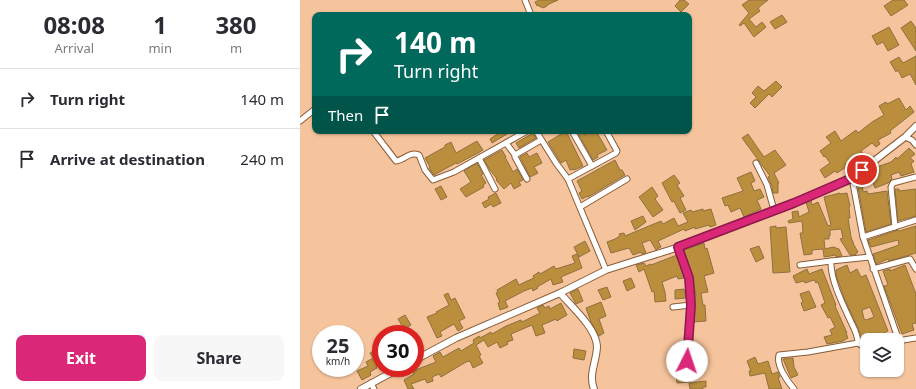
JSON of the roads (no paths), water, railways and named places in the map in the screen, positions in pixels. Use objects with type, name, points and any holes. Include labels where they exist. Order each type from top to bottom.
[{"type":"street","points":[[525,0],[530,12]]},
{"type":"street","points":[[300,121],[312,111]]},
{"type":"street","points":[[424,355],[456,338],[560,293],[606,270],[678,247],[852,178],[905,137],[916,126]]},
{"type":"street","points":[[375,134],[396,161],[410,154],[419,156],[425,170],[433,180],[454,172],[522,134]]},
{"type":"street","points":[[538,134],[568,179],[606,270]]},
{"type":"street","points":[[574,134],[592,166]]},
{"type":"street","points":[[568,179],[616,153],[617,151],[608,134]]},
{"type":"street","points":[[905,137],[912,140],[916,145]]},
{"type":"street","points":[[515,155],[541,140]]},
{"type":"street","points":[[506,143],[515,155],[514,157],[527,179]]},
{"type":"street","points":[[479,158],[495,188]]},
{"type":"street","points":[[756,163],[767,185],[774,210]]},
{"type":"street","points":[[894,227],[891,187],[893,183],[916,177]]},
{"type":"street","points":[[852,178],[863,237],[895,333]]},
{"type":"street","points":[[580,207],[628,179]]},
{"type":"street","points":[[863,237],[916,220]]},
{"type":"street","points":[[678,247],[689,278],[691,305],[687,361]]},
{"type":"street","points":[[800,265],[870,257]]},
{"type":"street","points":[[873,269],[913,258],[916,269]]},
{"type":"street","points":[[794,389],[780,367],[778,357],[779,354],[808,352],[858,343],[830,269],[831,261]]},
{"type":"street","points":[[560,293],[592,331],[596,340],[596,354],[591,377],[594,389]]},
{"type":"street","points":[[673,307],[691,305]]},
{"type":"street","points":[[904,340],[916,338]]},
{"type":"street","points":[[361,389],[373,386],[386,377]]}]
